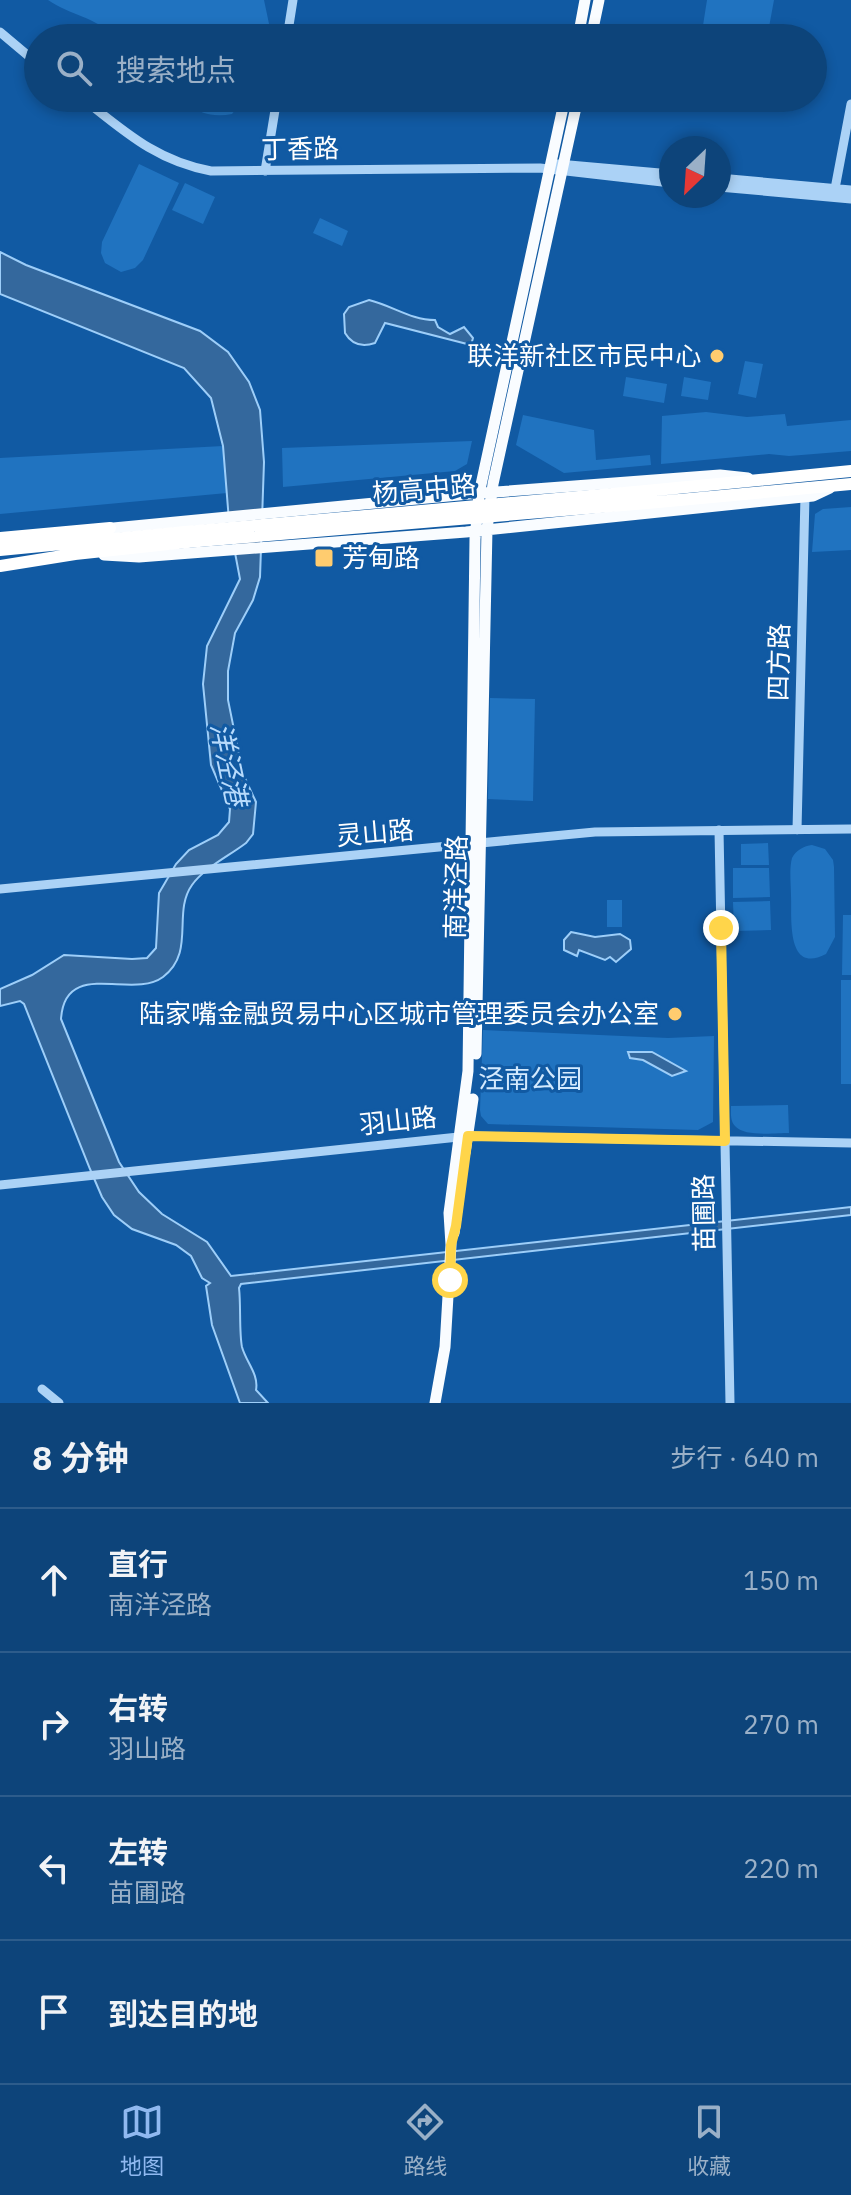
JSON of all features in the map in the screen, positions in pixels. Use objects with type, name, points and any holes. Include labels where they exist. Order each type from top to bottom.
[{"type":"highway","name":"杨高中路","points":[[647,497],[851,471]]},
{"type":"highway","name":"杨高中路","points":[[0,548],[186,537],[647,497],[851,484]]},
{"type":"highway","points":[[0,538],[110,528]]},
{"type":"highway","name":"杨高中路","points":[[0,566],[186,537]]},
{"type":"main road","points":[[581,24],[585,0]]},
{"type":"main road","points":[[594,24],[599,0]]},
{"type":"main road","points":[[490,493],[546,167],[561,112]]},
{"type":"main road","points":[[481,530],[575,112]]},
{"type":"main road","name":"杨高中路","points":[[0,548],[110,528],[274,512],[720,475],[763,480]]},
{"type":"main road","name":"杨高中路","points":[[75,554],[139,557],[481,530],[805,496],[835,486]]},
{"type":"main road","name":"南洋泾路","points":[[435,1403],[443,1370],[451,1245],[475,1069],[474,846],[481,530]]},
{"type":"street","points":[[289,24],[293,0]]},
{"type":"street","points":[[0,32],[24,52]]},
{"type":"street","points":[[834,193],[851,104]]},
{"type":"street","name":"丁香路","points":[[100,112],[141,144],[174,162],[211,171],[546,167],[659,173]]},
{"type":"street","points":[[265,171],[275,112]]},
{"type":"street","name":"丁香路","points":[[563,168],[659,181]]},
{"type":"street","points":[[731,180],[834,193],[851,199]]},
{"type":"street","points":[[731,188],[834,193],[851,190]]},
{"type":"street","name":"四方路","points":[[797,830],[805,496]]},
{"type":"street","name":"灵山路","points":[[0,889],[595,832],[851,829]]},
{"type":"street","name":"苗圃路","points":[[719,830],[730,1403]]},
{"type":"street","name":"羽山路","points":[[0,1185],[464,1136],[851,1143]]},
{"type":"street","points":[[42,1389],[59,1403]]},
{"type":"green space","points":[[48,0],[264,0],[269,24],[98,24]]},
{"type":"green space","points":[[707,0],[774,0],[770,24],[703,24]]},
{"type":"green space","points":[[202,112],[234,112],[218,115]]},
{"type":"green space","points":[[139,164],[179,183],[143,260],[135,268],[121,272],[105,263],[101,253],[102,242]]},
{"type":"green space","points":[[185,183],[215,197],[203,224],[172,210]]},
{"type":"green space","points":[[320,218],[348,231],[342,246],[313,233]]},
{"type":"green space","points":[[745,361],[763,364],[756,398],[738,394]]},
{"type":"green space","points":[[626,377],[667,384],[664,403],[623,396]]},
{"type":"green space","points":[[684,377],[711,382],[708,400],[681,396]]},
{"type":"green space","points":[[706,412],[747,417],[785,414],[787,426],[851,420],[851,451],[789,456],[769,454],[661,464],[662,416]]},
{"type":"green space","points":[[523,415],[594,430],[596,460],[650,455],[651,465],[564,473],[516,445]]},
{"type":"green space","points":[[472,441],[467,464],[455,471],[283,487],[282,448]]},
{"type":"green space","points":[[223,446],[227,493],[0,514],[0,458]]},
{"type":"green space","points":[[851,507],[851,550],[812,552],[815,514],[823,509]]},
{"type":"green space","points":[[490,698],[535,699],[533,801],[488,799]]},
{"type":"green space","points":[[768,843],[769,865],[741,865],[741,844]]},
{"type":"green space","points":[[812,845],[825,849],[833,860],[835,937],[826,954],[813,958],[804,957],[794,941],[790,877],[794,855]]},
{"type":"green space","points":[[733,868],[769,868],[770,897],[733,898]]},
{"type":"green space","points":[[607,900],[622,900],[622,927],[607,927]]},
{"type":"green space","points":[[770,901],[771,930],[734,931],[733,902]]},
{"type":"green space","points":[[843,915],[851,915],[851,975],[842,975]]},
{"type":"green space","points":[[841,980],[851,980],[851,1084],[841,1084]]},
{"type":"green space","name":"泾南公园","points":[[483,1030],[668,1038],[714,1036],[713,1122],[698,1130],[488,1124],[480,1110]]},
{"type":"green space","points":[[788,1105],[789,1133],[745,1132],[735,1126],[732,1119],[731,1106]]},
{"type":"water","name":"洋泾港","points":[[0,252],[26,265],[200,331],[228,352],[249,382],[260,410],[264,462],[260,577],[253,600],[235,633],[228,671],[228,700],[243,774],[256,802],[253,834],[246,843],[192,885],[186,896],[179,956],[163,977],[150,983],[87,985],[74,990],[65,1001],[61,1019],[119,1162],[139,1192],[162,1214],[207,1242],[231,1276],[851,1207],[851,1215],[241,1284],[242,1347],[254,1373],[256,1390],[268,1403],[240,1403],[212,1325],[206,1286],[210,1283],[202,1278],[191,1256],[176,1245],[132,1229],[114,1215],[90,1169],[24,1004],[20,1001],[0,1006],[0,989],[32,975],[64,955],[147,958],[156,948],[159,893],[176,864],[189,850],[218,835],[229,822],[230,809],[211,765],[203,684],[207,646],[240,579],[229,521],[223,446],[211,398],[184,368],[0,294]]},
{"type":"water","points":[[369,300],[418,318],[435,320],[438,327],[450,334],[464,327],[473,338],[471,345],[385,323],[375,343],[362,345],[354,342],[345,333],[344,314],[349,307]]},
{"type":"water","points":[[571,932],[595,937],[620,934],[630,940],[631,949],[616,962],[610,957],[605,960],[579,950],[577,956],[564,950],[564,940]]},
{"type":"water","points":[[628,1052],[652,1052],[686,1071],[672,1076],[643,1060],[630,1058]]},
{"type":"place","name":"联洋新社区市民中心","points":[[717,356]]},
{"type":"place","name":"芳甸路","points":[[324,558]]},
{"type":"place","name":"陆家嘴金融贸易中心区城市管理委员会办公室","points":[[675,1014]]},
{"type":"route","points":[[450,1280],[451,1245],[468,1136],[725,1141],[721,928]]}]
